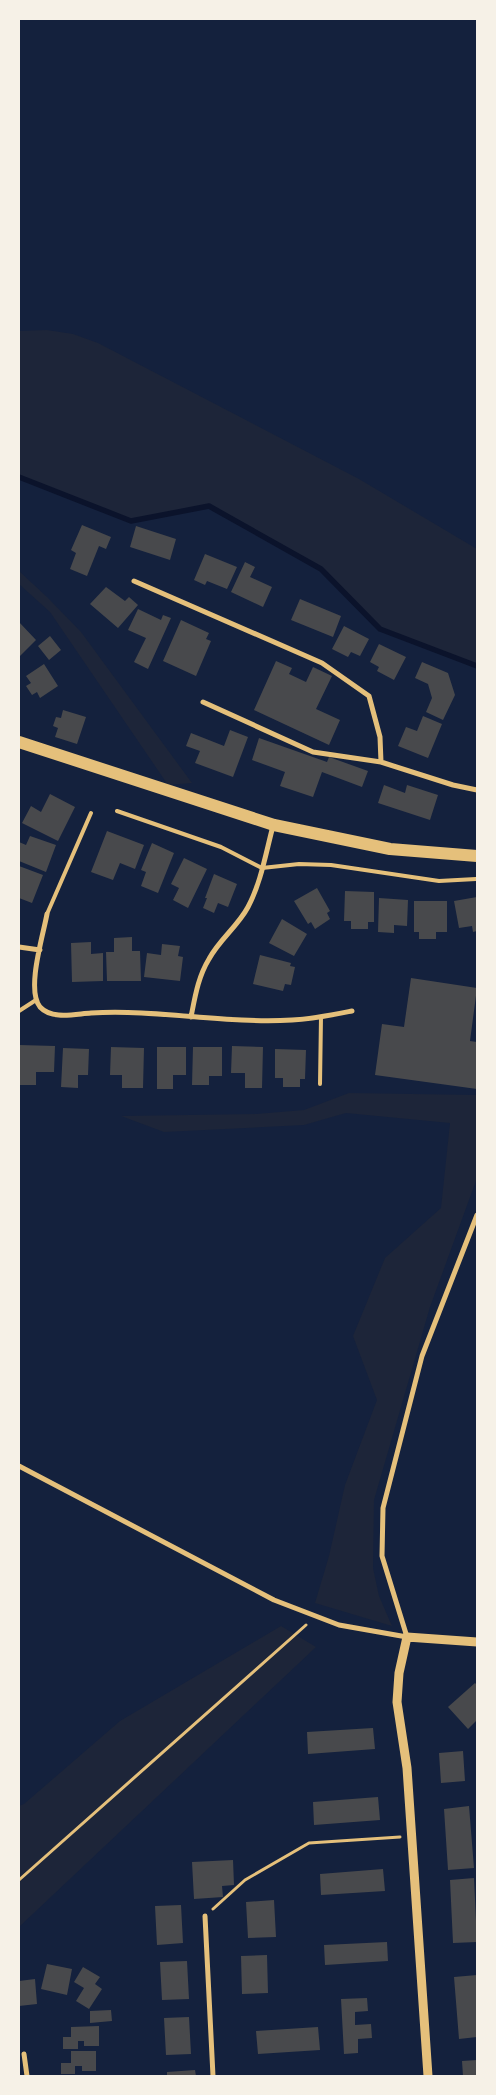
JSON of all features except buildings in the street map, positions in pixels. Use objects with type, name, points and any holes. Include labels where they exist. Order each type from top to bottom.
[{"type":"main road","points":[[19,742],[274,825],[390,848],[477,856]]},
{"type":"street","points":[[134,581],[322,663],[369,696],[380,737],[380,762]]},
{"type":"street","points":[[203,702],[313,752],[380,762],[453,785],[477,790]]},
{"type":"street","points":[[191,1017],[199,980],[209,957],[238,923],[249,905],[274,825]]},
{"type":"street","points":[[47,914],[34,983],[36,1000],[42,1008],[51,1014],[114,1012],[249,1020],[322,1017],[352,1011]]},
{"type":"street","points":[[19,946],[40,950]]},
{"type":"street","points":[[428,2076],[407,1768],[397,1702],[400,1672],[407,1637],[382,1556],[384,1508],[422,1356],[477,1215]]},
{"type":"street","points":[[19,1466],[274,1600],[339,1625],[407,1637],[477,1642]]},
{"type":"street","points":[[205,1916],[213,2076]]},
{"type":"street","points":[[24,2054],[26,2076]]},
{"type":"lane","points":[[117,811],[220,847],[262,868],[299,864],[331,865],[438,881],[476,879]]},
{"type":"lane","points":[[47,914],[91,813]]},
{"type":"lane","points":[[19,1011],[36,1000]]},
{"type":"lane","points":[[320,1084],[322,1017]]},
{"type":"path","points":[[19,1880],[316,1616]]},
{"type":"path","points":[[205,1916],[245,1880],[309,1843],[411,1836]]},
{"type":"shaded area","points":[[47,330],[73,334],[98,343],[359,479],[477,549],[477,666],[380,629],[321,569],[209,506],[131,521],[19,477],[19,331]]},
{"type":"shaded area","points":[[19,571],[81,632],[192,783],[168,785],[50,612],[19,584]]},
{"type":"shaded area","points":[[349,1093],[477,1095],[477,1178],[430,1307],[374,1500],[373,1568],[379,1596],[392,1626],[315,1603],[329,1556],[345,1485],[377,1400],[353,1336],[385,1258],[441,1208],[450,1123],[346,1113],[304,1125],[164,1132],[121,1116],[256,1114],[304,1110]]},
{"type":"shaded area","points":[[281,1626],[316,1647],[19,1927],[19,1806],[24,1804],[120,1721]]},
{"type":"waterway","points":[[19,477],[131,521],[209,506],[321,569],[380,629],[477,666]]}]
